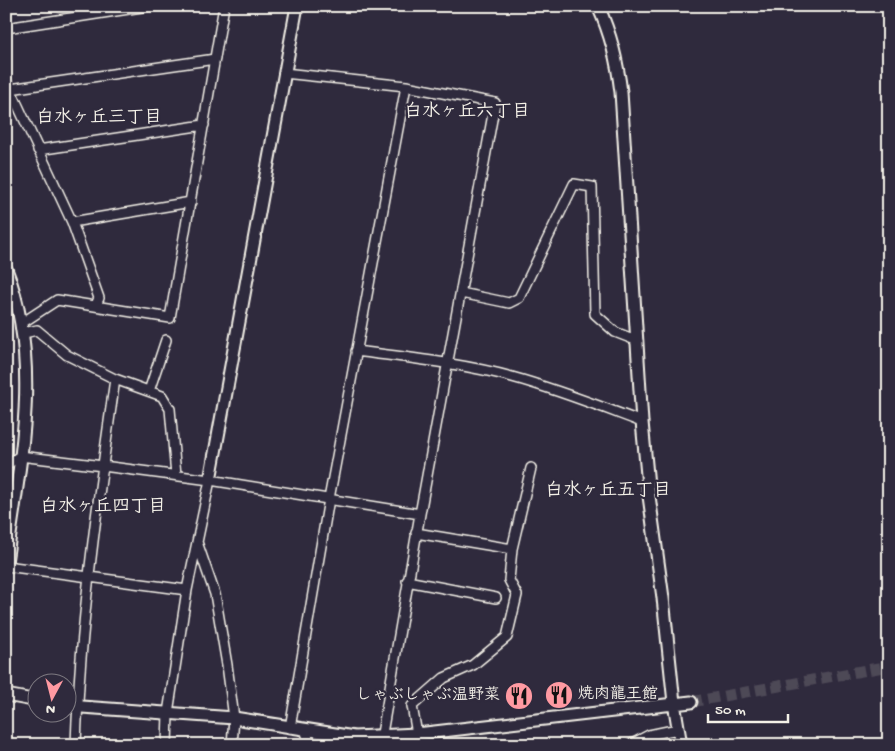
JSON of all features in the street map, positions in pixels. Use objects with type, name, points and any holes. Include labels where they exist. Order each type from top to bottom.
[{"type":"street","points":[[79,6],[80,16]]},
{"type":"street","points":[[6,28],[148,6]]},
{"type":"street","points":[[23,328],[57,300],[170,318],[224,6]]},
{"type":"street","points":[[166,745],[168,713],[187,590],[237,337],[297,6]]},
{"type":"street","points":[[598,6],[608,28],[616,56],[621,92],[642,422],[649,496],[663,598],[674,703],[681,745]]},
{"type":"street","points":[[10,89],[215,59]]},
{"type":"street","points":[[284,73],[406,86],[495,104],[407,581],[381,741]]},
{"type":"street","points":[[6,80],[72,222],[99,298],[96,305]]},
{"type":"street","points":[[290,728],[329,499],[406,86]]},
{"type":"street","points":[[38,150],[204,125]]},
{"type":"street","points":[[461,293],[509,303],[519,298],[574,184],[592,187],[595,314],[615,332],[638,341]]},
{"type":"street","points":[[72,222],[190,202]]},
{"type":"street","points":[[6,269],[23,328],[25,392],[20,456],[6,564],[187,590]]},
{"type":"street","points":[[23,328],[37,330],[67,355],[115,379],[162,396],[170,409],[176,475]]},
{"type":"street","points":[[149,391],[166,340]]},
{"type":"street","points":[[356,351],[447,363],[510,376],[558,391],[642,422]]},
{"type":"street","points":[[77,674],[115,379]]},
{"type":"street","points":[[6,465],[20,456],[176,475],[420,514]]},
{"type":"street","points":[[417,734],[412,706],[444,678],[473,665],[507,637],[517,595],[509,580],[512,549],[531,468]]},
{"type":"street","points":[[416,533],[512,549]]},
{"type":"street","points":[[196,540],[215,594],[228,665],[234,718],[232,745]]},
{"type":"street","points":[[407,581],[496,598]]},
{"type":"street","points":[[6,695],[28,698]]},
{"type":"street","points":[[78,707],[234,718],[381,741],[417,734],[691,702]]},
{"type":"street","points":[[74,724],[76,745]]},
{"type":"street","points":[[305,729],[310,745]]},
{"type":"street","points":[[630,745],[649,735],[678,729]]},
{"type":"tunnel","points":[[691,702],[889,666]]},
{"type":"place","name":"焼肉龍王館","points":[[559,695]]},
{"type":"place","name":"しゃぶしゃぶ温野菜","points":[[519,696]]},
{"type":"district","name":"白水ヶ丘六丁目","points":[[467,112]]},
{"type":"district","name":"白水ヶ丘三丁目","points":[[99,118]]},
{"type":"district","name":"白水ヶ丘五丁目","points":[[608,491]]},
{"type":"district","name":"白水ヶ丘四丁目","points":[[103,507]]}]
